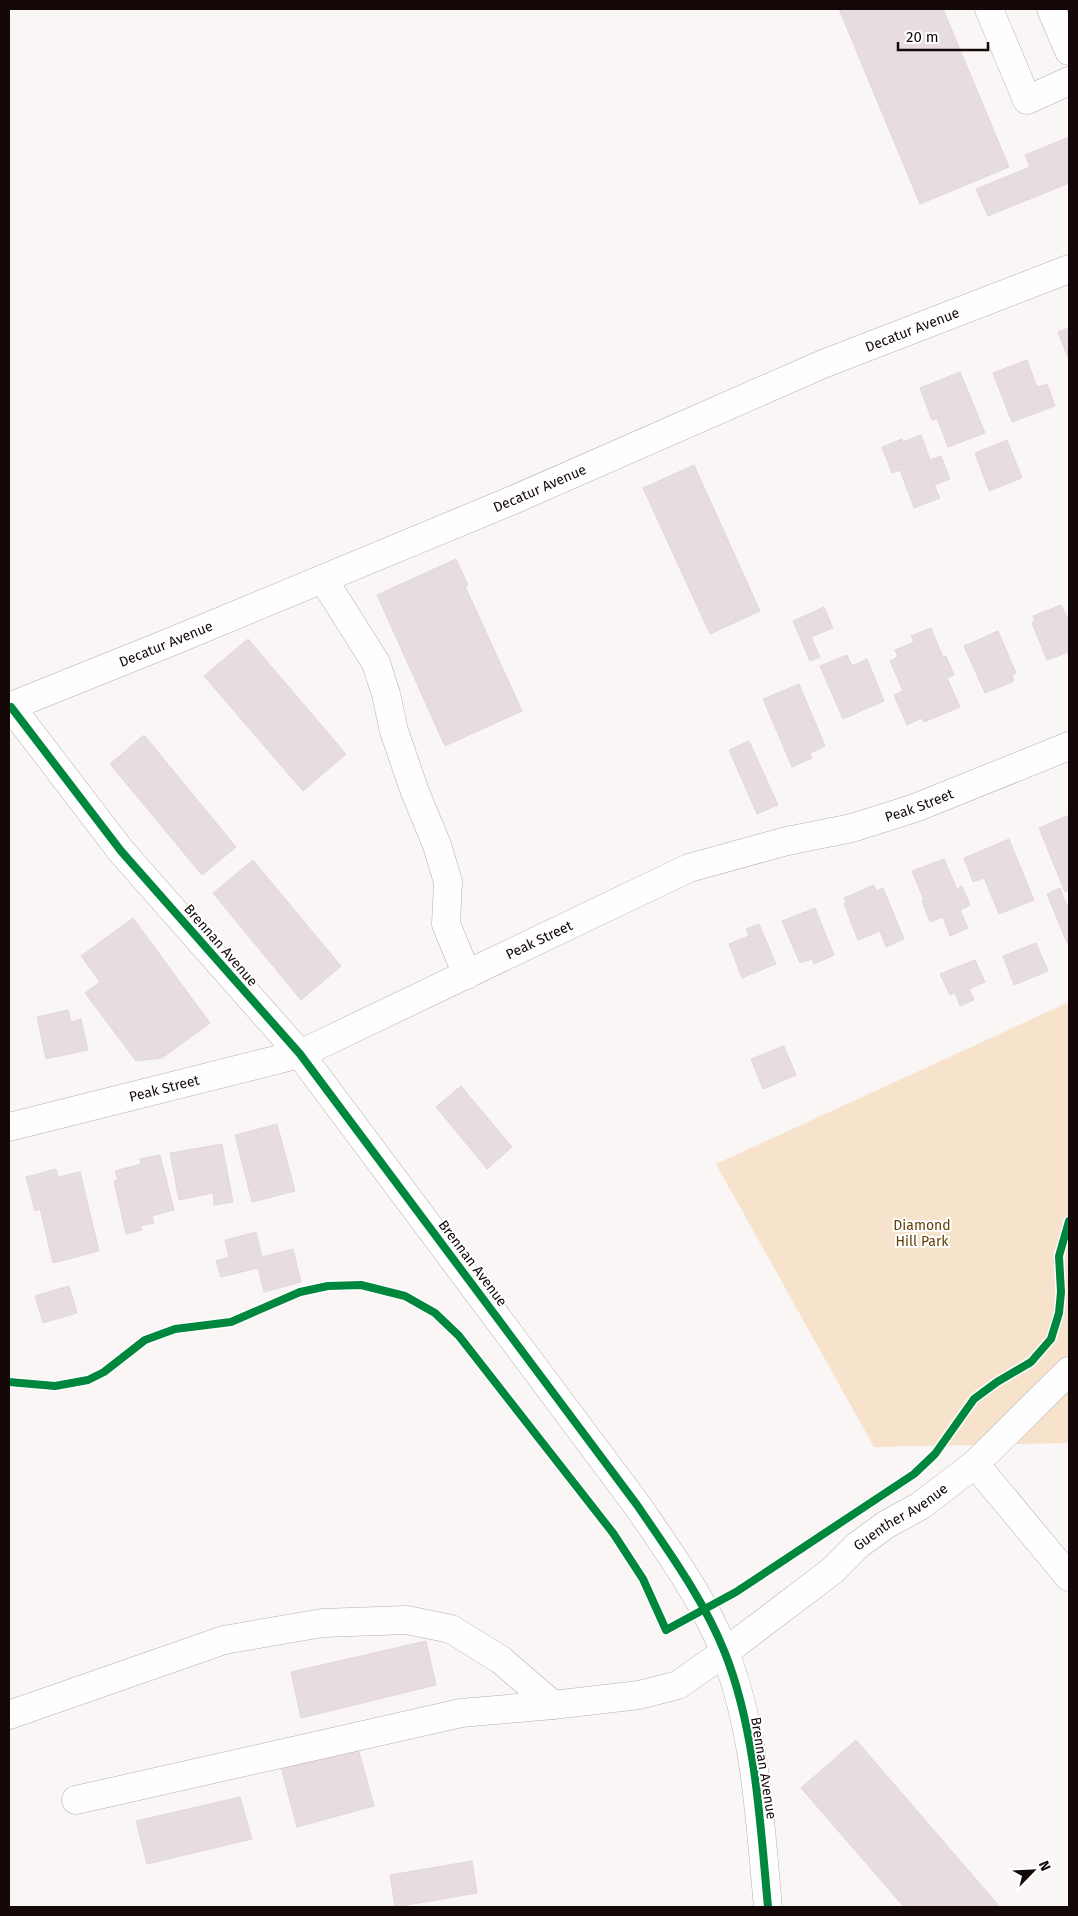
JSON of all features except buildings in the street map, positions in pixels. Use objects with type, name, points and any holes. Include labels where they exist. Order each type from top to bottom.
[{"type":"street","points":[[989,9],[1027,100],[1069,81]]},
{"type":"street","points":[[1051,9],[1069,51]]},
{"type":"street","name":"Decatur Avenue","points":[[10,707],[513,500],[823,364],[1069,269]]},
{"type":"street","points":[[323,579],[376,663],[386,694],[394,731],[415,792],[438,844],[448,882],[446,924],[466,975]]},
{"type":"street","name":"Brennan Avenue","points":[[10,707],[121,851],[300,1054],[638,1505],[689,1581],[725,1652],[747,1727],[761,1834],[768,1907]]},
{"type":"street","name":"Peak Street","points":[[9,1127],[300,1054],[689,868],[787,841],[852,828],[897,813],[1069,746]]},
{"type":"street","name":"Guenther Avenue","points":[[76,1800],[461,1713],[639,1695],[678,1685],[725,1652],[832,1570],[858,1545],[887,1524],[920,1506],[975,1464],[1069,1371]]},
{"type":"street","points":[[975,1464],[1069,1577]]},
{"type":"street","points":[[9,1715],[224,1640],[322,1623],[407,1620],[451,1629],[501,1660],[553,1705]]},
{"type":"green space","name":"Diamond Hill Park","points":[[1069,1002],[1069,1443],[874,1447],[716,1164]]},
{"type":"cycle path","points":[[11,707],[121,851],[300,1054],[637,1505],[685,1577],[717,1633],[744,1714],[755,1778],[768,1907]]},
{"type":"cycle path","points":[[9,1382],[55,1386],[88,1380],[104,1372],[145,1340],[175,1329],[231,1322],[300,1292],[328,1286],[361,1285],[405,1296],[435,1313],[459,1336],[613,1533],[643,1579],[666,1630],[736,1592],[914,1474],[935,1454],[974,1399],[997,1382],[1031,1362],[1051,1339],[1059,1313],[1061,1292],[1059,1256],[1069,1221]]}]
